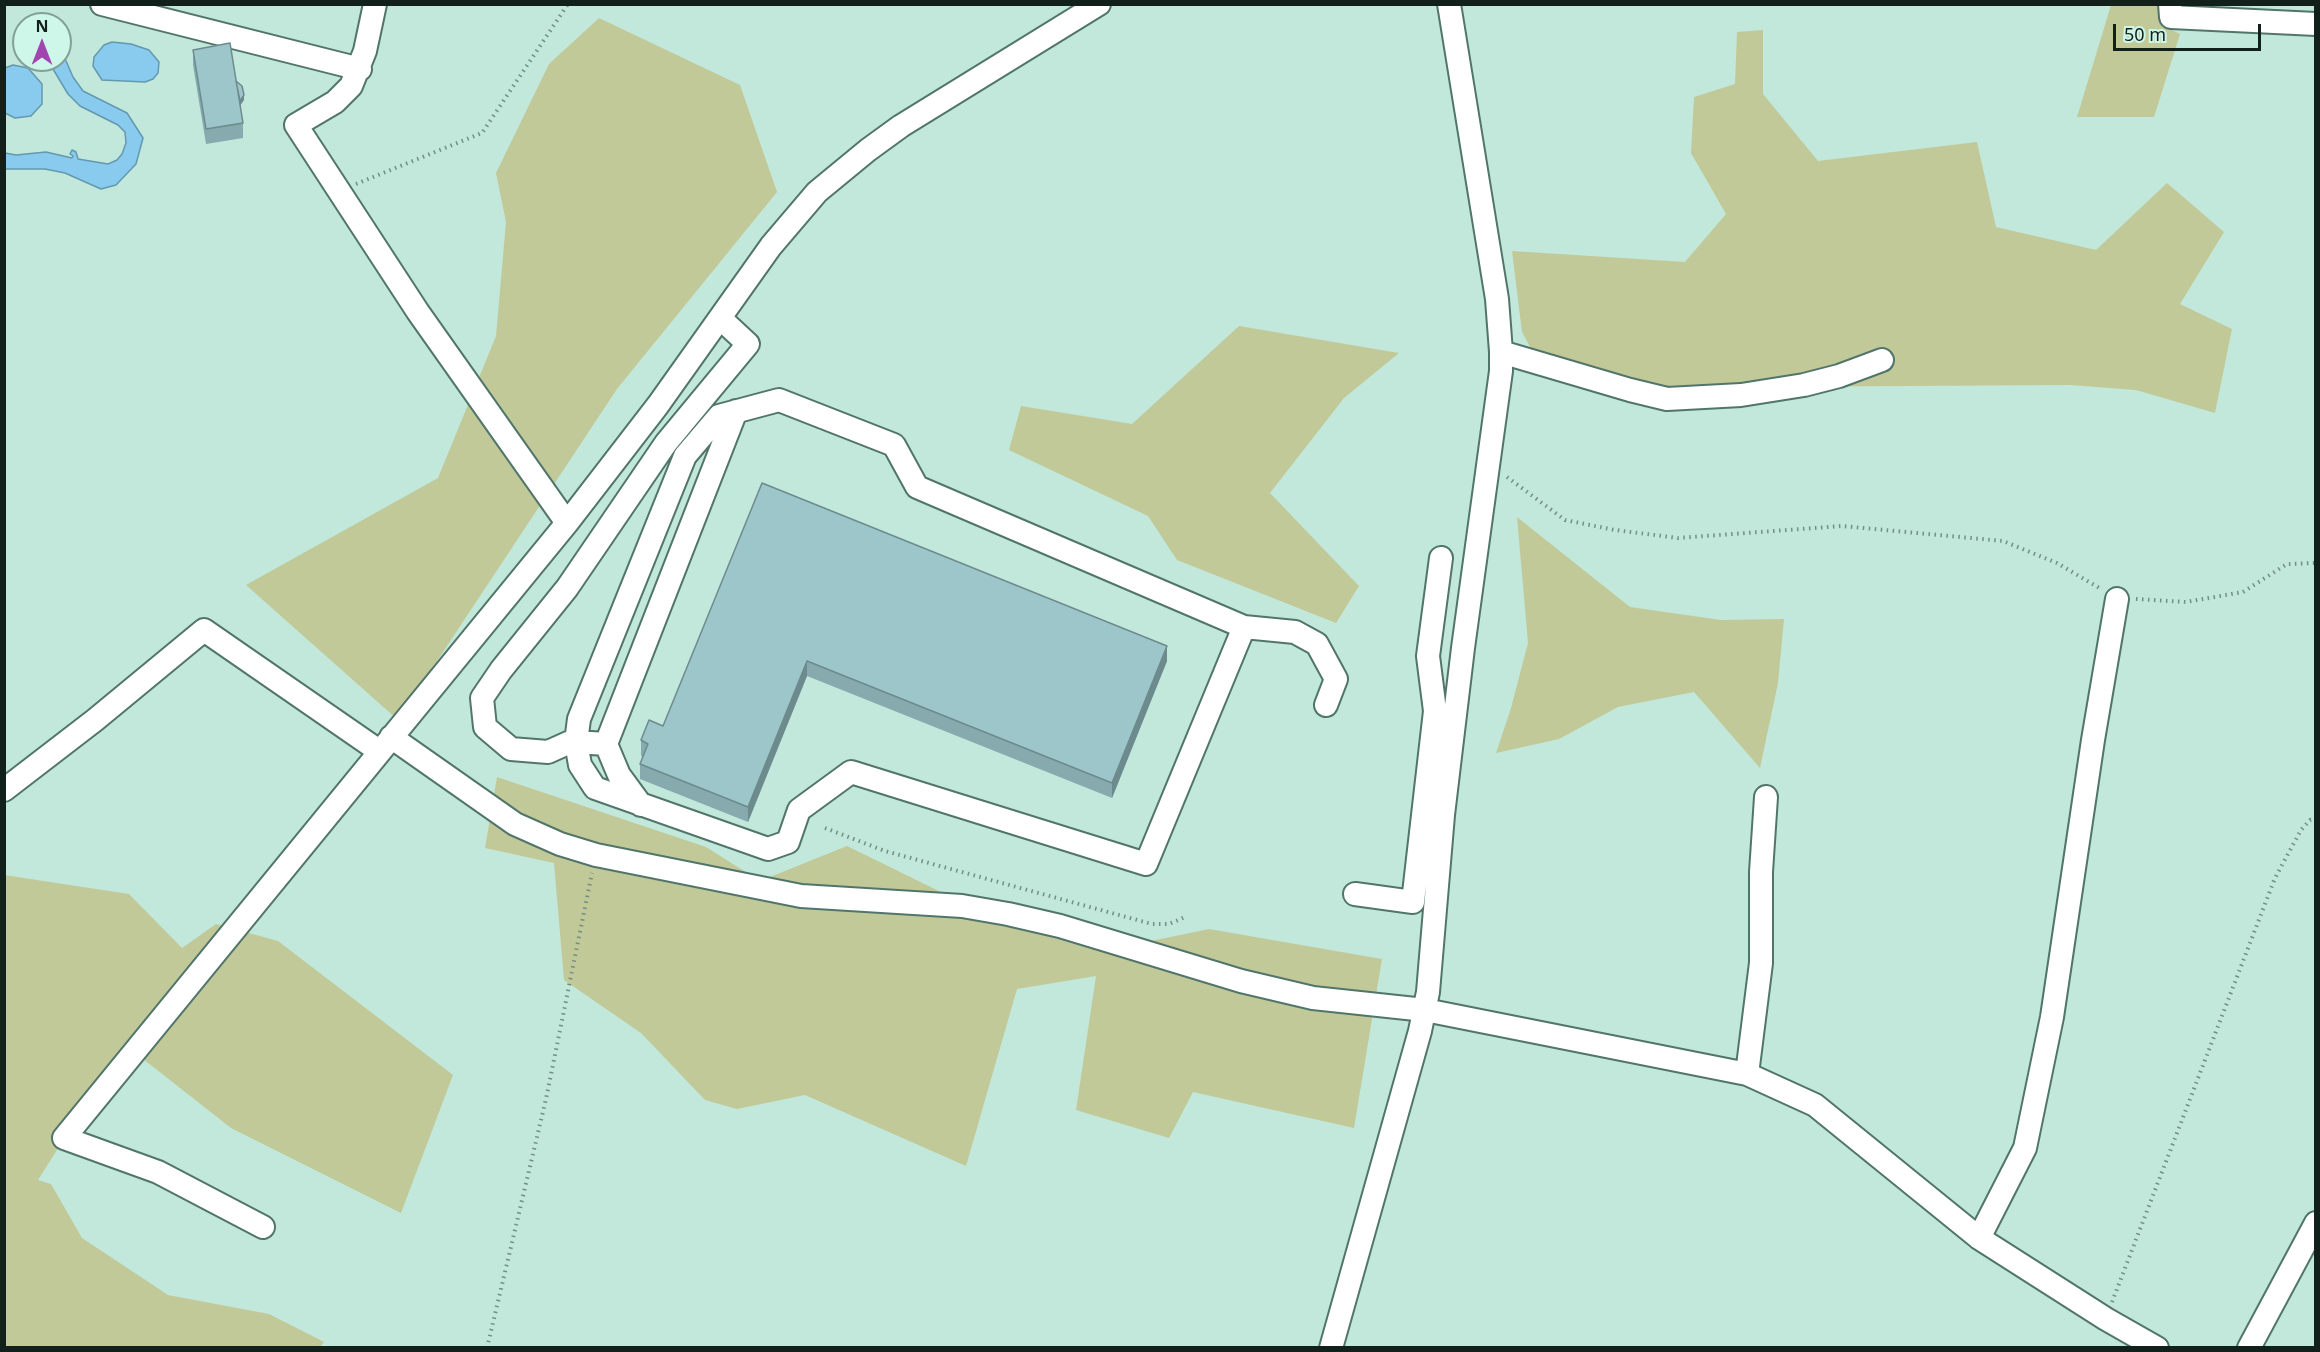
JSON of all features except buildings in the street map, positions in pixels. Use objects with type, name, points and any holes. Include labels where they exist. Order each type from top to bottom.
[{"type":"street","points":[[102,4],[360,69]]},
{"type":"street","points":[[375,4],[360,69],[351,86],[335,102],[296,125],[418,312],[567,523]]},
{"type":"street","points":[[263,1227],[158,1172],[64,1138],[567,523],[658,405],[771,246],[818,192],[859,157],[901,126],[1099,4]]},
{"type":"street","points":[[1331,1347],[1425,1010],[1444,804],[1502,352],[1497,299],[1449,4]]},
{"type":"street","points":[[2170,4],[2171,17],[2316,24]]},
{"type":"street","points":[[606,744],[568,743],[549,752],[511,749],[485,727],[482,698],[501,670],[567,588],[666,443],[748,344],[720,318]]},
{"type":"street","points":[[1502,352],[1667,399],[1741,395],[1804,385],[1839,376],[1882,360]]},
{"type":"street","points":[[1244,627],[1146,864],[851,772],[800,810],[788,842],[768,849],[595,788],[580,765],[576,742],[579,719],[685,456],[719,416],[779,400],[894,446],[917,487],[1244,627],[1294,632],[1317,644],[1336,679],[1326,705]]},
{"type":"street","points":[[641,805],[619,775],[606,744],[736,411]]},
{"type":"street","points":[[1355,894],[1413,902],[1435,711],[1428,656],[1441,558]]},
{"type":"street","points":[[1978,1238],[2025,1148],[2052,1017],[2093,740],[2117,598]]},
{"type":"street","points":[[4,790],[95,720],[204,630],[515,824],[549,840],[596,855],[801,896],[962,906],[1008,914],[1060,926],[1241,981],[1313,998],[1425,1010],[1747,1074],[1815,1105],[1978,1238],[2106,1319],[2157,1347]]},
{"type":"street","points":[[1747,1074],[1761,963],[1761,872],[1766,797]]},
{"type":"street","points":[[2249,1347],[2316,1223]]},
{"type":"path","points":[[340,190],[482,133],[568,4]]},
{"type":"path","points":[[1487,462],[1565,520],[1615,530],[1678,538],[1842,526],[2003,541],[2057,563],[2117,598],[2186,602],[2243,592],[2287,564],[2316,563]]},
{"type":"path","points":[[2106,1319],[2275,878],[2301,830],[2310,820],[2316,819]]},
{"type":"path","points":[[825,828],[885,851],[1152,924],[1169,924],[1185,917]]},
{"type":"path","points":[[487,1347],[546,1099],[596,855]]},
{"type":"green space","points":[[2111,5],[2163,5],[2160,24],[2180,34],[2154,117],[2077,117]]},
{"type":"green space","points":[[599,18],[740,85],[777,192],[617,389],[398,720],[246,585],[438,478],[496,336],[506,222],[496,173],[549,64]]},
{"type":"green space","points":[[1763,30],[1763,94],[1818,161],[1977,142],[1996,227],[2096,250],[2167,183],[2224,232],[2180,304],[2232,329],[2215,413],[2136,390],[2070,385],[1743,387],[1663,391],[1542,369],[1522,332],[1512,251],[1685,262],[1726,214],[1691,153],[1694,97],[1735,84],[1737,32]]},
{"type":"green space","points":[[1239,326],[1399,353],[1344,398],[1270,493],[1359,586],[1336,623],[1177,560],[1148,516],[1009,450],[1021,406],[1132,424]]},
{"type":"green space","points":[[1517,517],[1630,607],[1721,620],[1784,619],[1778,683],[1760,768],[1694,692],[1618,707],[1559,739],[1496,753],[1511,708],[1528,643]]},
{"type":"green space","points":[[497,777],[706,847],[760,881],[847,846],[947,895],[1146,942],[1209,929],[1382,959],[1354,1128],[1193,1092],[1169,1138],[1076,1110],[1096,976],[1017,989],[966,1166],[805,1095],[737,1109],[705,1100],[641,1033],[564,980],[554,863],[485,848]]},
{"type":"green space","points":[[4,875],[129,894],[182,948],[216,924],[278,941],[453,1075],[401,1213],[231,1128],[124,1044],[38,1180],[51,1184],[82,1238],[168,1295],[269,1314],[324,1342],[320,1347],[5,1347]]},
{"type":"water","points":[[112,42],[131,44],[149,50],[159,62],[158,73],[153,79],[145,82],[102,80],[93,66],[94,57],[104,45]]},
{"type":"water","points":[[12,65],[12,72],[32,72],[42,84],[42,104],[31,116],[15,118],[5,113],[5,68]]},
{"type":"water","points":[[55,72],[71,72],[83,91],[127,113],[143,138],[136,164],[116,185],[101,189],[65,173],[45,169],[5,169],[5,153],[16,155],[46,152],[72,158],[70,154],[72,150],[76,152],[78,159],[108,164],[117,160],[126,143],[125,132],[118,125],[80,106],[68,94]]}]
